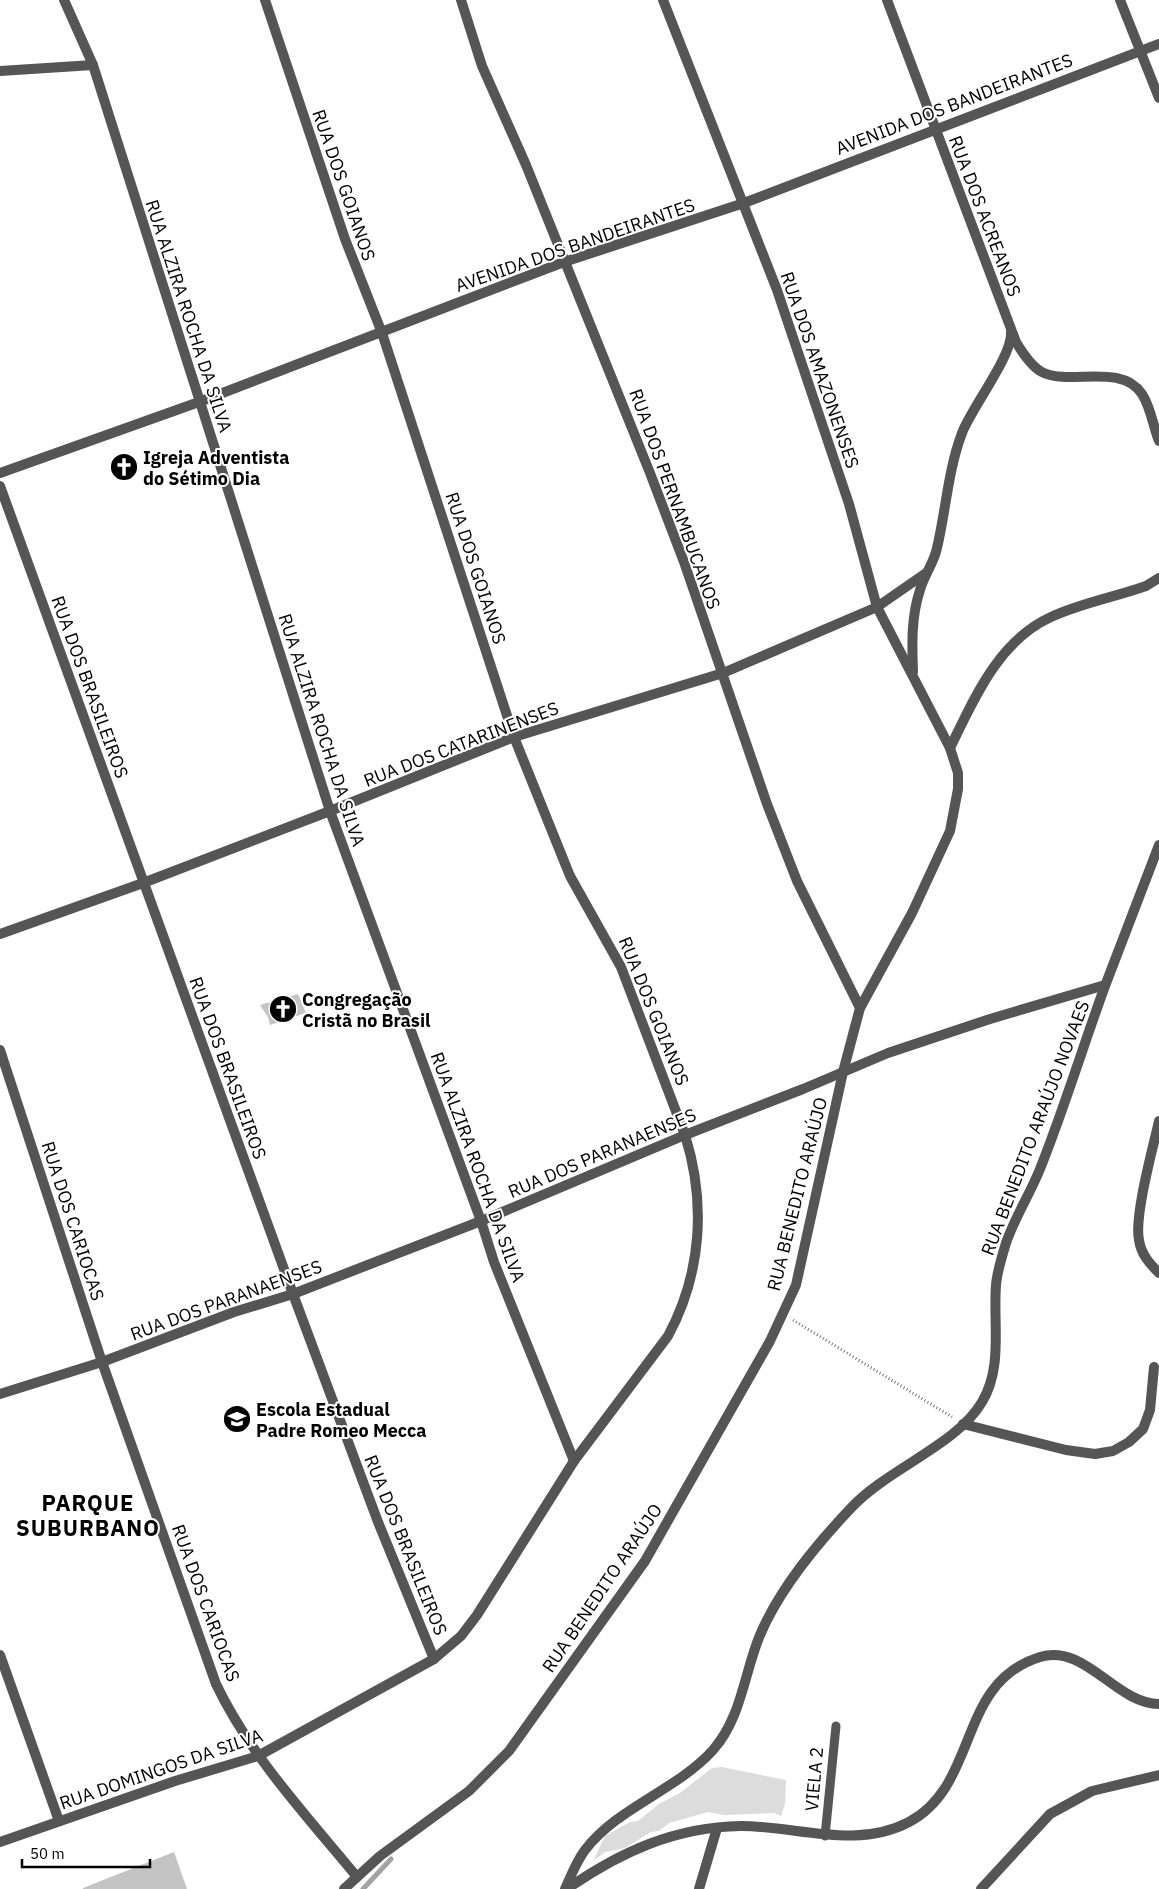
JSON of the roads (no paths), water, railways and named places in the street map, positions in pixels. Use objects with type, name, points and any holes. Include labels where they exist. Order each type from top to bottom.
[{"type":"street","name":"RUA ALZIRA ROCHA DA SILVA","points":[[64,0],[93,65],[330,812],[481,1221],[494,1262],[574,1461]]},
{"type":"street","name":"RUA DOS GOIANOS","points":[[265,0],[345,239],[382,333],[514,737],[570,876],[621,967],[693,1159],[699,1216],[691,1277],[680,1314],[668,1336],[640,1376],[574,1461]]},
{"type":"street","name":"RUA DOS PERNAMBUCANOS","points":[[461,0],[482,66],[526,165],[650,473],[767,804],[797,882],[860,1008]]},
{"type":"street","name":"RUA DOS AMAZONENSES","points":[[663,0],[744,203],[776,290],[849,504],[877,608],[950,748]]},
{"type":"street","name":"RUA DOS ACREANOS","points":[[887,0],[1011,331],[1024,354],[1043,373],[1104,376],[1131,382],[1142,395],[1159,441]]},
{"type":"street","points":[[1120,0],[1159,98]]},
{"type":"street","name":"AVENIDA DOS BANDEIRANTES","points":[[0,473],[200,402],[564,262],[744,203],[1159,44]]},
{"type":"street","points":[[0,71],[93,65]]},
{"type":"street","points":[[913,677],[913,625],[920,590],[937,549],[954,462],[962,433],[1006,352],[1011,331]]},
{"type":"street","name":"RUA DOS BRASILEIROS","points":[[0,486],[293,1294],[378,1522],[434,1659]]},
{"type":"street","name":"RUA DOS CATARINENSES","points":[[0,934],[143,883],[330,812],[514,737],[722,673],[877,608],[926,573]]},
{"type":"street","points":[[950,748],[993,668],[1011,645],[1028,629],[1052,617],[1146,586],[1159,578]]},
{"type":"street","name":"RUA BENEDITO ARAÚJO","points":[[344,1889],[380,1856],[469,1791],[509,1751],[645,1560],[783,1313],[796,1285],[802,1262],[843,1072],[860,1008],[912,913],[950,832],[958,789],[958,772],[950,748]]},
{"type":"street","name":"RUA BENEDITO ARAÚJO NOVAES","points":[[566,1889],[586,1849],[598,1837],[692,1768],[720,1740],[740,1701],[759,1638],[770,1614],[826,1535],[854,1504],[891,1473],[934,1447],[963,1424],[981,1405],[989,1387],[996,1354],[996,1282],[1007,1241],[1040,1171],[1105,985],[1159,845]]},
{"type":"street","name":"RUA DOS PARANAENSES","points":[[0,1394],[102,1362],[234,1312],[293,1294],[481,1221],[684,1134],[803,1090],[921,1041],[1105,985]]},
{"type":"street","name":"RUA DOS CARIOCAS","points":[[0,1050],[102,1362],[216,1684],[230,1714],[258,1756],[357,1877]]},
{"type":"street","points":[[1159,1121],[1139,1221],[1139,1240],[1145,1259],[1159,1273]]},
{"type":"street","points":[[963,1424],[1066,1450],[1095,1454],[1113,1451],[1129,1442],[1143,1429],[1150,1410],[1154,1368]]},
{"type":"street","name":"RUA DOMINGOS DA SILVA","points":[[0,1842],[175,1781],[258,1756],[434,1659],[461,1636],[493,1593],[574,1461]]},
{"type":"street","points":[[0,1655],[59,1821]]},
{"type":"street","points":[[566,1889],[643,1845],[680,1833],[717,1828],[774,1828],[825,1836],[875,1833],[908,1822],[930,1808],[942,1796],[960,1764],[977,1714],[991,1692],[1016,1667],[1041,1656],[1060,1655],[1077,1661],[1134,1697],[1151,1704],[1159,1704]]},
{"type":"street","points":[[981,1889],[1050,1814],[1092,1790],[1159,1775]]},
{"type":"street","points":[[699,1889],[717,1828]]},
{"type":"lane","name":"VIELA 2","points":[[825,1836],[836,1726]]},
{"type":"waterway","points":[[363,1889],[391,1859]]},
{"type":"place","name":"Igreja Adventista do Sétimo Dia","points":[[124,467]]},
{"type":"place","name":"Congregação Cristã no Brasil","points":[[283,1009]]},
{"type":"place","name":"Escola Estadual Padre Romeo Mecca","points":[[237,1419]]},
{"type":"district","name":"PARQUE SUBURBANO","points":[[88,1514]]}]
